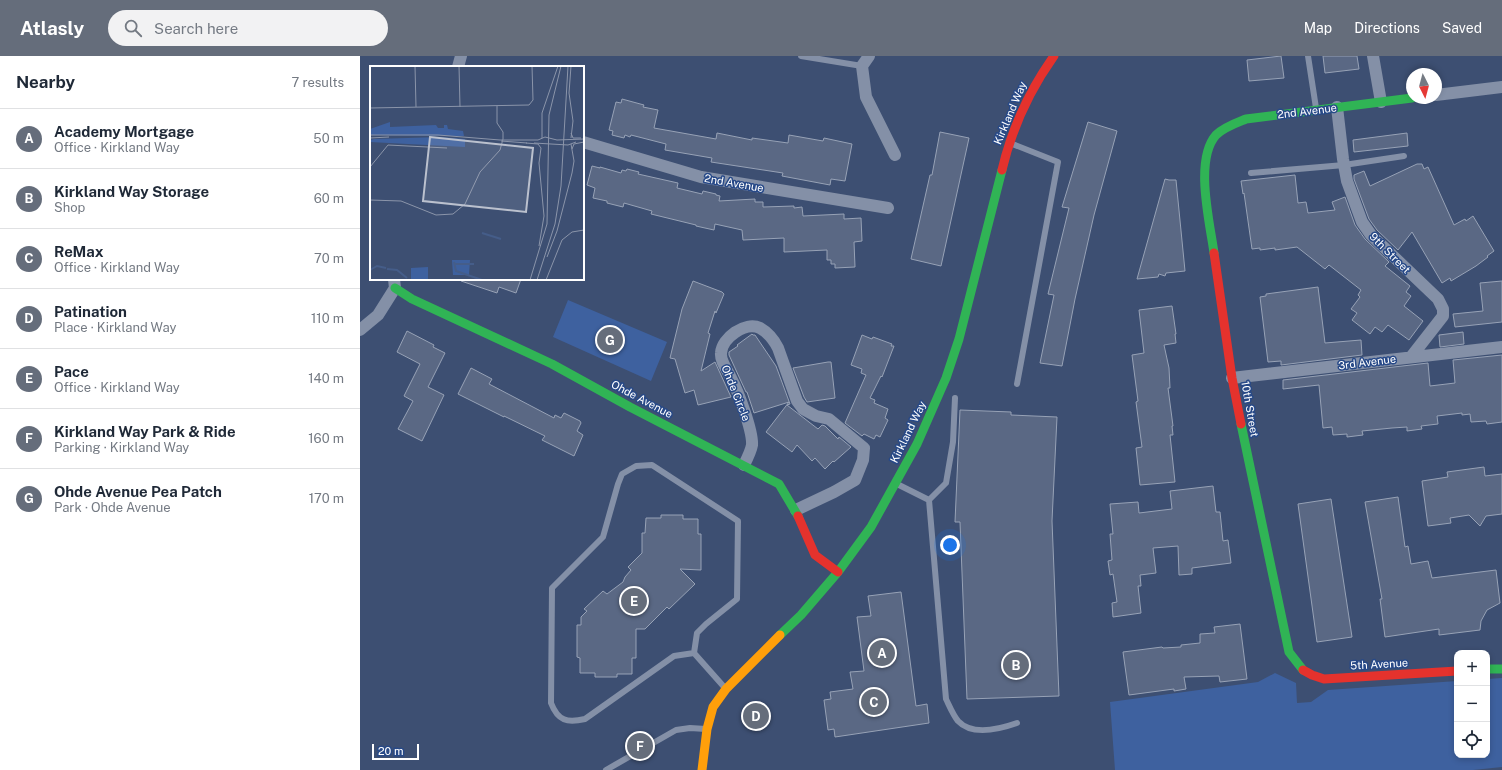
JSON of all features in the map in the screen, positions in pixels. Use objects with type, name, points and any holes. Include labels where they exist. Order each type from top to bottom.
[{"type":"street","points":[[458,66],[461,56]]},
{"type":"street","name":"Kirkland Way","points":[[702,770],[707,729],[714,707],[726,689],[801,615],[838,572],[871,527],[917,444],[946,378],[959,339],[1008,142],[1021,111],[1039,76],[1054,56]]},
{"type":"street","points":[[1373,56],[1381,102]]},
{"type":"street","points":[[865,61],[866,97],[895,155]]},
{"type":"street","points":[[1442,94],[1502,87]]},
{"type":"street","name":"2nd Avenue","points":[[1210,144],[1218,132],[1232,124],[1246,119],[1406,99]]},
{"type":"street","name":"9th Street","points":[[1337,107],[1347,181],[1362,222],[1371,235],[1438,299],[1443,309],[1442,316],[1411,357]]},
{"type":"street","name":"2nd Avenue","points":[[584,142],[701,177],[888,208]]},
{"type":"street","name":"10th Street","points":[[1210,144],[1204,184],[1232,378],[1242,432],[1289,652],[1296,664],[1304,672]]},
{"type":"street","points":[[360,330],[378,315],[395,283]]},
{"type":"street","name":"Ohde Avenue","points":[[395,283],[404,295],[552,364],[630,407],[779,484],[796,510],[815,555],[838,572]]},
{"type":"street","name":"Ohde Circle","points":[[744,465],[752,445],[748,424],[736,387],[723,361],[721,353],[725,342],[735,332],[745,326],[753,325],[761,328],[774,340],[797,401],[802,409],[816,416],[829,419],[864,448],[863,460],[855,480],[796,510]]},
{"type":"street","name":"3rd Avenue","points":[[1232,378],[1502,346]]},
{"type":"street","points":[[1490,669],[1502,669]]},
{"type":"street","name":"5th Avenue","points":[[1304,672],[1324,679],[1454,671]]},
{"type":"lane","points":[[801,56],[865,61]]},
{"type":"lane","points":[[1308,56],[1316,110]]},
{"type":"lane","points":[[1008,142],[1058,162],[1018,384]]},
{"type":"lane","points":[[1251,173],[1344,165],[1404,156]]},
{"type":"lane","points":[[955,398],[953,442],[946,483],[929,500],[946,699],[958,721],[972,729],[997,730],[1018,724]]},
{"type":"lane","points":[[652,464],[738,521],[737,599],[697,633],[694,653],[674,656],[585,719],[575,721],[563,719],[555,714],[550,703],[552,588],[603,537],[622,474],[636,466],[652,464]]},
{"type":"lane","points":[[896,484],[929,500]]},
{"type":"lane","points":[[694,653],[726,689]]},
{"type":"lane","points":[[606,770],[676,730],[690,728],[707,729]]},
{"type":"shaded area","points":[[568,300],[667,342],[651,381],[553,337]]},
{"type":"shaded area","points":[[1275,673],[1296,683],[1297,703],[1311,702],[1328,690],[1454,681],[1454,758],[1490,758],[1490,679],[1502,678],[1502,767],[1473,770],[1115,770],[1110,702],[1258,682]]},
{"type":"building","points":[[1281,56],[1284,78],[1249,81],[1247,60]]},
{"type":"building","points":[[1323,56],[1357,56],[1359,69],[1325,73]]},
{"type":"building","points":[[622,99],[644,105],[643,107],[658,110],[654,128],[716,139],[717,133],[752,140],[752,138],[788,143],[789,135],[823,141],[824,138],[852,144],[845,181],[831,179],[830,185],[782,176],[783,173],[711,162],[712,158],[665,150],[666,144],[631,135],[630,137],[625,135],[624,138],[612,135],[613,131],[609,130],[616,102],[621,103]]},
{"type":"building","points":[[1088,122],[1117,131],[1094,215],[1062,366],[1040,363],[1054,295],[1048,294],[1069,208],[1062,207]]},
{"type":"building","points":[[940,132],[969,138],[941,266],[911,259],[930,175],[932,175]]},
{"type":"building","points":[[1407,133],[1408,146],[1354,152],[1353,140]]},
{"type":"building","points":[[1417,164],[1422,164],[1424,169],[1428,167],[1454,225],[1465,219],[1466,221],[1473,216],[1494,251],[1476,266],[1451,281],[1450,278],[1442,283],[1412,232],[1398,250],[1377,230],[1369,219],[1354,179],[1354,175],[1364,171],[1370,186]]},
{"type":"building","points":[[592,166],[621,173],[622,170],[626,171],[627,169],[639,172],[638,174],[678,183],[677,188],[702,194],[703,191],[716,194],[720,196],[719,201],[755,199],[755,202],[763,202],[763,207],[802,207],[803,216],[844,214],[844,219],[861,218],[862,241],[854,242],[855,267],[835,268],[835,264],[831,264],[831,260],[827,260],[827,250],[784,252],[784,238],[743,240],[742,230],[715,224],[714,230],[651,214],[652,211],[624,203],[623,207],[593,198],[595,188],[587,185]]},
{"type":"building","points":[[1295,175],[1298,203],[1306,202],[1308,213],[1335,210],[1332,202],[1345,197],[1355,225],[1365,239],[1389,262],[1385,266],[1410,286],[1406,292],[1411,296],[1404,306],[1423,321],[1409,340],[1388,325],[1382,332],[1375,327],[1370,334],[1352,320],[1357,313],[1351,309],[1360,297],[1358,295],[1361,290],[1329,265],[1325,269],[1297,247],[1275,250],[1275,248],[1260,250],[1260,248],[1252,249],[1241,181]]},
{"type":"building","points":[[1165,179],[1176,180],[1185,271],[1166,273],[1165,276],[1159,274],[1158,277],[1137,279]]},
{"type":"building","points":[[521,280],[516,293],[499,287],[497,293],[461,281]]},
{"type":"building","points":[[693,281],[724,294],[716,313],[715,311],[708,333],[710,334],[701,371],[715,362],[731,397],[698,405],[694,390],[685,393],[675,359],[670,358],[682,309]]},
{"type":"building","points":[[1502,281],[1502,322],[1455,327],[1453,314],[1483,311],[1480,283]]},
{"type":"building","points":[[1318,287],[1325,343],[1361,340],[1362,355],[1281,365],[1281,361],[1268,362],[1260,297],[1266,296],[1266,294]]},
{"type":"building","points":[[1172,306],[1176,343],[1164,345],[1169,368],[1170,388],[1168,388],[1173,426],[1173,435],[1170,435],[1175,482],[1140,485],[1136,448],[1142,447],[1132,355],[1144,353],[1139,310]]},
{"type":"building","points":[[407,331],[434,345],[433,347],[445,353],[428,387],[444,395],[422,441],[398,429],[413,401],[404,396],[420,364],[397,352]]},
{"type":"building","points":[[1463,332],[1464,344],[1440,347],[1439,335]]},
{"type":"building","points":[[752,334],[755,335],[776,366],[790,404],[787,405],[818,429],[822,425],[825,426],[838,439],[839,437],[851,447],[825,469],[815,458],[812,461],[797,445],[792,452],[766,432],[789,402],[754,413],[747,392],[729,355],[729,352]]},
{"type":"building","points":[[862,335],[872,339],[873,337],[894,346],[882,377],[881,376],[870,398],[875,400],[874,403],[888,409],[885,418],[888,420],[880,437],[876,435],[874,439],[864,434],[862,436],[845,423],[866,375],[861,373],[862,369],[851,365]]},
{"type":"building","points":[[1502,355],[1502,422],[1487,424],[1486,421],[1471,422],[1470,414],[1462,415],[1462,413],[1437,416],[1438,424],[1421,426],[1422,429],[1407,431],[1407,427],[1392,428],[1362,431],[1363,435],[1347,437],[1347,434],[1333,435],[1332,427],[1323,428],[1319,385],[1283,389],[1283,380],[1428,363],[1430,386],[1455,383],[1453,360]]},
{"type":"building","points":[[831,362],[835,398],[807,402],[793,368]]},
{"type":"building","points":[[471,368],[492,379],[489,384],[554,418],[555,415],[561,418],[564,413],[580,421],[581,423],[577,431],[583,435],[574,456],[542,440],[545,436],[458,394]]},
{"type":"building","points":[[960,410],[1011,412],[1011,415],[1057,417],[1052,521],[1059,696],[967,699],[960,522],[955,522]]},
{"type":"building","points":[[1484,467],[1485,476],[1502,474],[1502,514],[1486,516],[1480,526],[1469,515],[1450,518],[1451,523],[1428,526],[1422,481],[1448,477],[1447,472]]},
{"type":"building","points":[[1213,486],[1216,512],[1220,512],[1223,541],[1228,540],[1231,563],[1192,568],[1192,574],[1179,575],[1178,546],[1153,548],[1156,573],[1140,575],[1141,586],[1138,586],[1141,613],[1113,617],[1112,603],[1117,602],[1113,574],[1110,575],[1108,561],[1112,560],[1110,534],[1113,534],[1110,504],[1138,502],[1139,513],[1172,509],[1170,491]]},
{"type":"building","points":[[1398,497],[1405,547],[1408,546],[1411,564],[1428,561],[1432,578],[1496,570],[1500,603],[1487,610],[1481,621],[1480,630],[1439,635],[1439,629],[1385,637],[1380,599],[1382,599],[1365,502]]},
{"type":"building","points":[[1331,499],[1352,637],[1317,642],[1298,504]]},
{"type":"building","points":[[661,515],[683,515],[683,519],[698,519],[698,534],[701,534],[701,570],[680,569],[695,584],[669,609],[667,607],[645,629],[636,629],[636,658],[632,658],[632,674],[617,674],[617,677],[595,677],[595,673],[580,673],[580,658],[577,657],[577,625],[581,625],[581,617],[587,611],[584,609],[603,591],[607,594],[623,582],[631,570],[628,567],[642,553],[642,533],[645,533],[646,518],[661,518]]},
{"type":"building","points":[[901,592],[916,706],[927,704],[929,723],[835,737],[834,729],[828,730],[824,700],[831,699],[830,692],[853,689],[850,672],[864,671],[857,617],[871,616],[868,596]]},
{"type":"building","points":[[1240,624],[1247,679],[1220,682],[1219,676],[1184,677],[1186,689],[1174,691],[1174,689],[1129,695],[1123,652],[1162,647],[1181,647],[1181,645],[1200,643],[1200,634],[1215,633],[1214,627]]},
{"type":"traffic: fast","points":[[1214,253],[1205,192],[1205,175],[1209,146],[1219,132],[1246,119],[1406,99]]},
{"type":"traffic: fast","points":[[780,635],[801,615],[838,572],[871,527],[917,444],[946,378],[959,339],[1002,170]]},
{"type":"traffic: fast","points":[[395,288],[412,299],[552,364],[630,407],[779,484],[798,516]]},
{"type":"traffic: fast","points":[[1241,424],[1289,652],[1303,670]]},
{"type":"traffic: fast","points":[[1490,669],[1502,669]]},
{"type":"traffic: slow","points":[[702,770],[707,729],[713,707],[726,689],[780,635]]},
{"type":"traffic: jam","points":[[1002,170],[1006,154],[1022,110],[1054,56]]},
{"type":"traffic: jam","points":[[1214,253],[1232,378],[1241,424]]},
{"type":"traffic: jam","points":[[798,516],[815,555],[838,572]]},
{"type":"traffic: jam","points":[[1303,670],[1324,679],[1454,671]]},
{"type":"place","name":"Ohde Avenue Pea Patch","points":[[610,340]]},
{"type":"place","name":"Pace","points":[[634,601]]},
{"type":"place","name":"Academy Mortgage","points":[[882,653]]},
{"type":"place","name":"Kirkland Way Storage","points":[[1016,665]]},
{"type":"place","name":"ReMax","points":[[874,702]]},
{"type":"place","name":"Patination","points":[[756,716]]},
{"type":"place","name":"Kirkland Way Park & Ride","points":[[640,746]]}]
